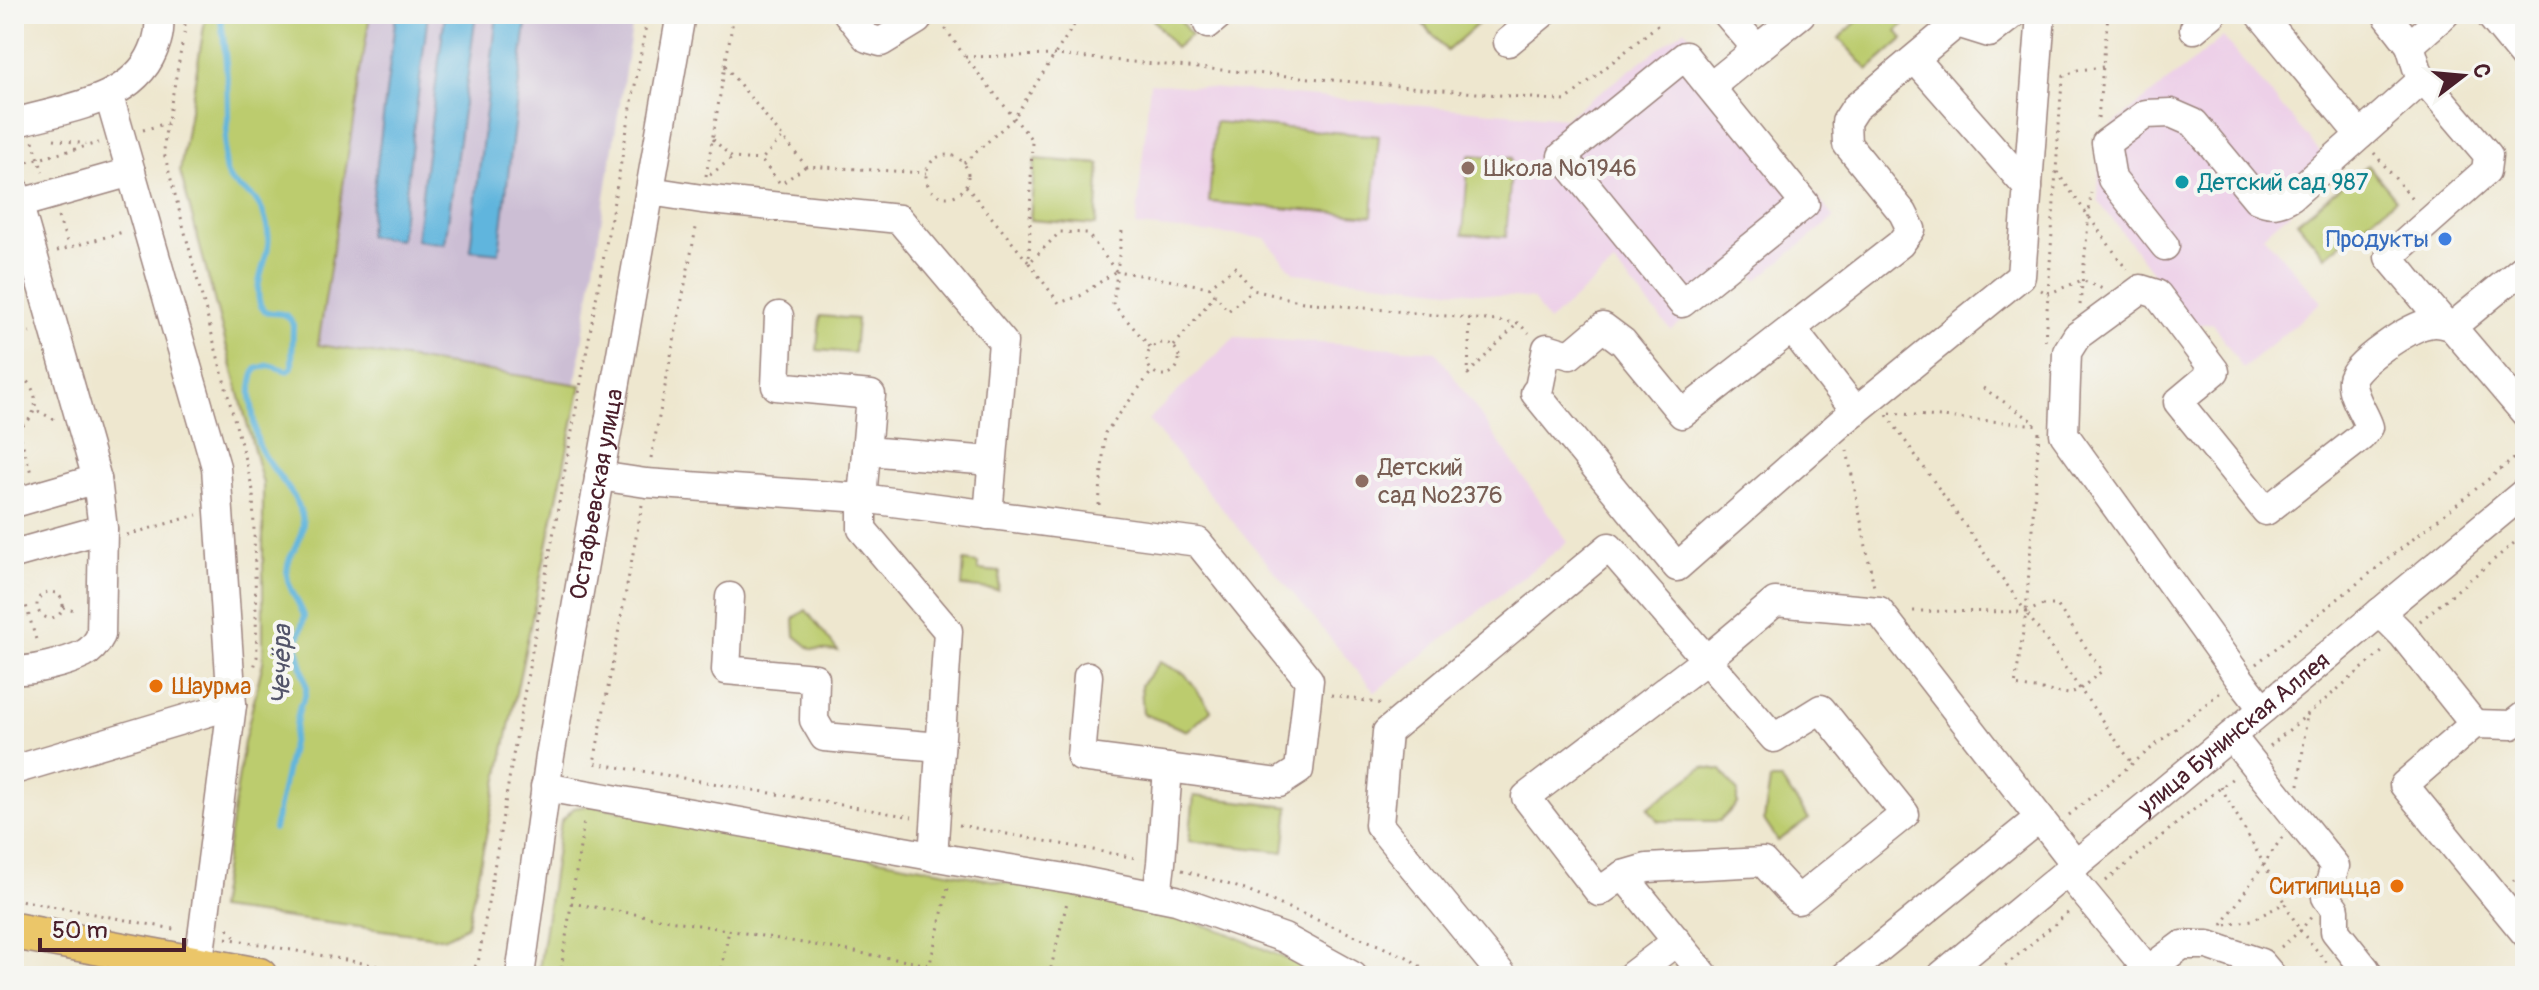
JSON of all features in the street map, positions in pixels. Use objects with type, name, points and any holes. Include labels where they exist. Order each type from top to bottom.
[{"type":"main road","points":[[14,931],[198,971],[259,976]]},
{"type":"street","points":[[14,123],[109,96],[133,80],[149,61],[157,43],[158,14]]},
{"type":"street","name":"Остафьевская улица","points":[[520,976],[545,787],[681,14]]},
{"type":"street","points":[[848,14],[867,38],[881,42],[917,20],[919,14]]},
{"type":"street","points":[[1508,42],[1542,14]]},
{"type":"street","points":[[1727,14],[1757,49]]},
{"type":"street","points":[[1710,87],[1801,14]]},
{"type":"street","points":[[2013,14],[1989,33],[1954,18],[1915,59],[1855,108],[1846,122],[1847,144],[1903,213],[1911,229],[1900,244],[1682,414],[1623,342],[1603,327],[1570,355],[1547,348],[1539,388],[1535,393],[1677,567],[1849,417],[2021,276],[2041,14]]},
{"type":"street","points":[[2260,14],[2360,135]]},
{"type":"street","points":[[2386,14],[2410,45],[2421,81],[2431,88],[2488,155],[2486,171],[2389,257],[2525,413]]},
{"type":"street","points":[[2410,45],[2445,14]]},
{"type":"street","points":[[2489,14],[2525,58]]},
{"type":"street","points":[[1685,56],[1710,87],[1805,204],[1682,303],[1562,156],[1685,56]]},
{"type":"street","points":[[1915,59],[2028,188]]},
{"type":"street","points":[[2165,246],[2112,179],[2106,143],[2146,114],[2171,113],[2194,123],[2257,199],[2269,204],[2292,196],[2421,81]]},
{"type":"street","points":[[109,96],[216,467],[232,705],[198,971]]},
{"type":"street","points":[[14,670],[26,671],[85,654],[98,641],[101,635],[102,535],[97,479],[25,246],[16,199],[131,172]]},
{"type":"street","points":[[650,191],[899,219],[1003,342],[988,515]]},
{"type":"street","points":[[2263,709],[2052,429],[2067,352],[2077,336],[2133,295],[2157,294],[2215,371],[2178,402],[2266,511],[2361,437],[2369,427],[2354,392],[2352,379],[2358,367],[2409,330],[2427,324],[2448,326],[2525,267]]},
{"type":"street","points":[[779,316],[776,386],[871,395],[862,529],[948,631],[940,747],[944,858]]},
{"type":"street","points":[[1792,329],[1849,417]]},
{"type":"street","points":[[866,451],[979,460]]},
{"type":"street","points":[[599,476],[646,483],[862,498],[1198,542],[1309,680],[1299,770],[1279,783],[1081,757],[1088,676]]},
{"type":"street","points":[[26,500],[97,479]]},
{"type":"street","name":"улица Бунинская Аллея","points":[[1941,976],[2525,492]]},
{"type":"street","points":[[14,554],[102,535]]},
{"type":"street","points":[[1503,976],[1379,825],[1387,732],[1609,547],[1707,659],[1774,738],[1821,709],[1905,814],[1798,900],[1763,862],[1647,868],[1623,875],[1599,892],[1526,797],[1707,659],[1775,602],[1879,611],[2044,825],[2145,973],[2182,945],[2208,945],[2261,963],[2272,976]]},
{"type":"street","points":[[730,597],[726,670],[815,678],[814,720],[824,737],[940,747]]},
{"type":"street","points":[[2380,612],[2403,635],[2474,724]]},
{"type":"street","points":[[14,770],[232,705]]},
{"type":"street","points":[[2525,715],[2512,725],[2474,724],[2404,785],[2525,933]]},
{"type":"street","points":[[2231,736],[2335,866],[2326,897],[2335,909],[2335,931],[2366,970]]},
{"type":"street","points":[[1157,896],[1168,768]]},
{"type":"street","points":[[545,787],[1176,900],[1284,938],[1353,976]]},
{"type":"street","points":[[1845,976],[2044,825]]},
{"type":"street","points":[[1623,875],[1705,976]]},
{"type":"street","points":[[1631,976],[1677,941]]},
{"type":"path","points":[[462,976],[478,963],[648,14]]},
{"type":"path","points":[[732,158],[706,178],[734,14]]},
{"type":"path","points":[[936,14],[965,57],[1032,140],[1029,263]]},
{"type":"path","points":[[964,163],[1014,118],[1081,14]]},
{"type":"path","points":[[965,57],[1055,55],[1565,101],[1671,14]]},
{"type":"path","points":[[725,66],[806,166]]},
{"type":"path","points":[[14,166],[167,123]]},
{"type":"path","points":[[2360,135],[2430,221]]},
{"type":"path","points":[[46,137],[90,145]]},
{"type":"path","points":[[761,160],[783,137]]},
{"type":"path","points":[[712,139],[732,158],[761,160],[781,185],[806,166],[926,173]]},
{"type":"path","points":[[942,155],[958,157],[964,163],[968,179],[966,186],[953,196],[937,194],[930,189],[926,173],[934,159],[942,155]]},
{"type":"path","points":[[2056,170],[2133,295]]},
{"type":"path","points":[[966,186],[1059,303],[1080,296],[1116,271]]},
{"type":"path","points":[[594,763],[702,199]]},
{"type":"path","points":[[25,246],[146,226]]},
{"type":"path","points":[[1122,231],[1113,304],[1151,348]]},
{"type":"path","points":[[1029,263],[1060,232],[1087,233],[1116,271],[1209,287],[1228,311],[1253,290]]},
{"type":"path","points":[[1209,287],[1235,267],[1253,290],[1303,302],[1518,323],[1547,348]]},
{"type":"path","points":[[2021,276],[2048,294],[2082,280],[2133,295]]},
{"type":"path","points":[[1174,346],[1215,295]]},
{"type":"path","points":[[1470,318],[1468,374],[1518,323]]},
{"type":"path","points":[[1162,342],[1174,346],[1180,358],[1176,370],[1164,375],[1152,371],[1147,360],[1151,348],[1162,342]]},
{"type":"path","points":[[1097,529],[1105,433],[1152,371]]},
{"type":"path","points":[[14,373],[27,380],[36,398],[32,417],[16,429]]},
{"type":"path","points":[[1983,388],[2052,429]]},
{"type":"path","points":[[1849,417],[1879,611],[2026,612],[2043,605],[2057,605],[2102,671],[2069,694],[2015,686],[2026,612],[1886,413],[2052,429]]},
{"type":"path","points":[[14,415],[26,500]]},
{"type":"path","points":[[2044,825],[2239,678],[2525,450]]},
{"type":"path","points":[[102,535],[254,499]]},
{"type":"path","points":[[14,605],[53,592],[59,595],[63,607],[56,617],[50,618],[39,613],[33,600]]},
{"type":"path","points":[[25,602],[43,666]]},
{"type":"path","points":[[1308,691],[1414,710]]},
{"type":"path","points":[[2208,945],[2296,818],[2307,713]]},
{"type":"path","points":[[2221,787],[2300,931],[2330,966]]},
{"type":"path","points":[[560,976],[584,821]]},
{"type":"path","points":[[927,976],[944,858]]},
{"type":"path","points":[[1049,976],[1072,879]]},
{"type":"path","points":[[571,903],[930,965]]},
{"type":"path","points":[[720,976],[729,930]]},
{"type":"path","points":[[14,969],[58,976]]},
{"type":"shaded area","points":[[370,14],[634,14],[575,387],[317,345]]},
{"type":"shaded area","name":"Школа №1946","points":[[1685,29],[1834,218],[1757,280],[1747,270],[1671,330],[1614,264],[1548,322],[1533,299],[1294,273],[1265,238],[1136,226],[1150,83],[1565,118]]},
{"type":"shaded area","points":[[2223,37],[2337,172],[2263,235],[2321,302],[2243,369],[2212,323],[2193,325],[2098,201],[2100,135]]},
{"type":"shaded area","name":"Детский сад №2376","points":[[1235,337],[1436,351],[1568,542],[1375,692],[1148,420]]},
{"type":"green space","points":[[206,14],[370,14],[318,345],[581,385],[467,926],[444,938],[218,909],[244,742],[263,662],[263,484],[180,171]]},
{"type":"green space","points":[[1156,14],[1183,14],[1178,18],[1191,35],[1175,48],[1152,18]]},
{"type":"green space","points":[[1434,14],[1489,14],[1447,51],[1423,24]]},
{"type":"green space","points":[[1865,14],[1915,14],[1897,31],[1903,39],[1868,70],[1839,38]]},
{"type":"green space","points":[[1215,122],[1379,136],[1372,216],[1209,202]]},
{"type":"green space","points":[[1469,155],[1512,158],[1506,237],[1463,234]]},
{"type":"green space","points":[[1035,159],[1100,164],[1096,225],[1030,220]]},
{"type":"green space","points":[[2368,165],[2396,199],[2325,256],[2297,222]]},
{"type":"green space","points":[[820,316],[857,319],[854,353],[817,350]]},
{"type":"green space","points":[[964,561],[978,563],[978,570],[1000,572],[998,590],[962,586]]},
{"type":"green space","points":[[806,610],[838,651],[811,649],[795,636],[794,618]]},
{"type":"green space","points":[[1160,662],[1185,674],[1211,710],[1188,731],[1143,714],[1141,685]]},
{"type":"green space","points":[[1703,767],[1721,770],[1737,791],[1737,804],[1720,821],[1658,821],[1648,808]]},
{"type":"green space","points":[[1770,780],[1781,780],[1809,819],[1778,841],[1764,820]]},
{"type":"green space","points":[[1194,796],[1289,807],[1284,852],[1189,841]]},
{"type":"green space","points":[[591,805],[1167,913],[1225,932],[1326,976],[538,976],[561,821],[574,808]]},
{"type":"water","points":[[396,14],[428,14],[400,240],[368,236]]},
{"type":"water","points":[[445,14],[476,14],[445,244],[416,240]]},
{"type":"water","points":[[497,14],[527,14],[499,253],[470,250]]},
{"type":"waterway","name":"Чечёра","points":[[220,14],[228,92],[224,156],[226,173],[231,181],[257,201],[266,221],[268,241],[258,286],[260,304],[267,312],[286,315],[293,325],[292,367],[288,371],[269,365],[256,369],[251,392],[258,443],[297,503],[303,523],[287,575],[304,616],[298,650],[306,690],[300,705],[274,829]]},
{"type":"place","name":"Школа №1946","points":[[1468,168]]},
{"type":"place","name":"Детский сад 987","points":[[2182,182]]},
{"type":"place","name":"Продукты","points":[[2445,239]]},
{"type":"place","name":"Детский сад №2376","points":[[1362,481]]},
{"type":"place","name":"Шаурма","points":[[156,686]]},
{"type":"place","name":"Ситипицца","points":[[2397,886]]}]
